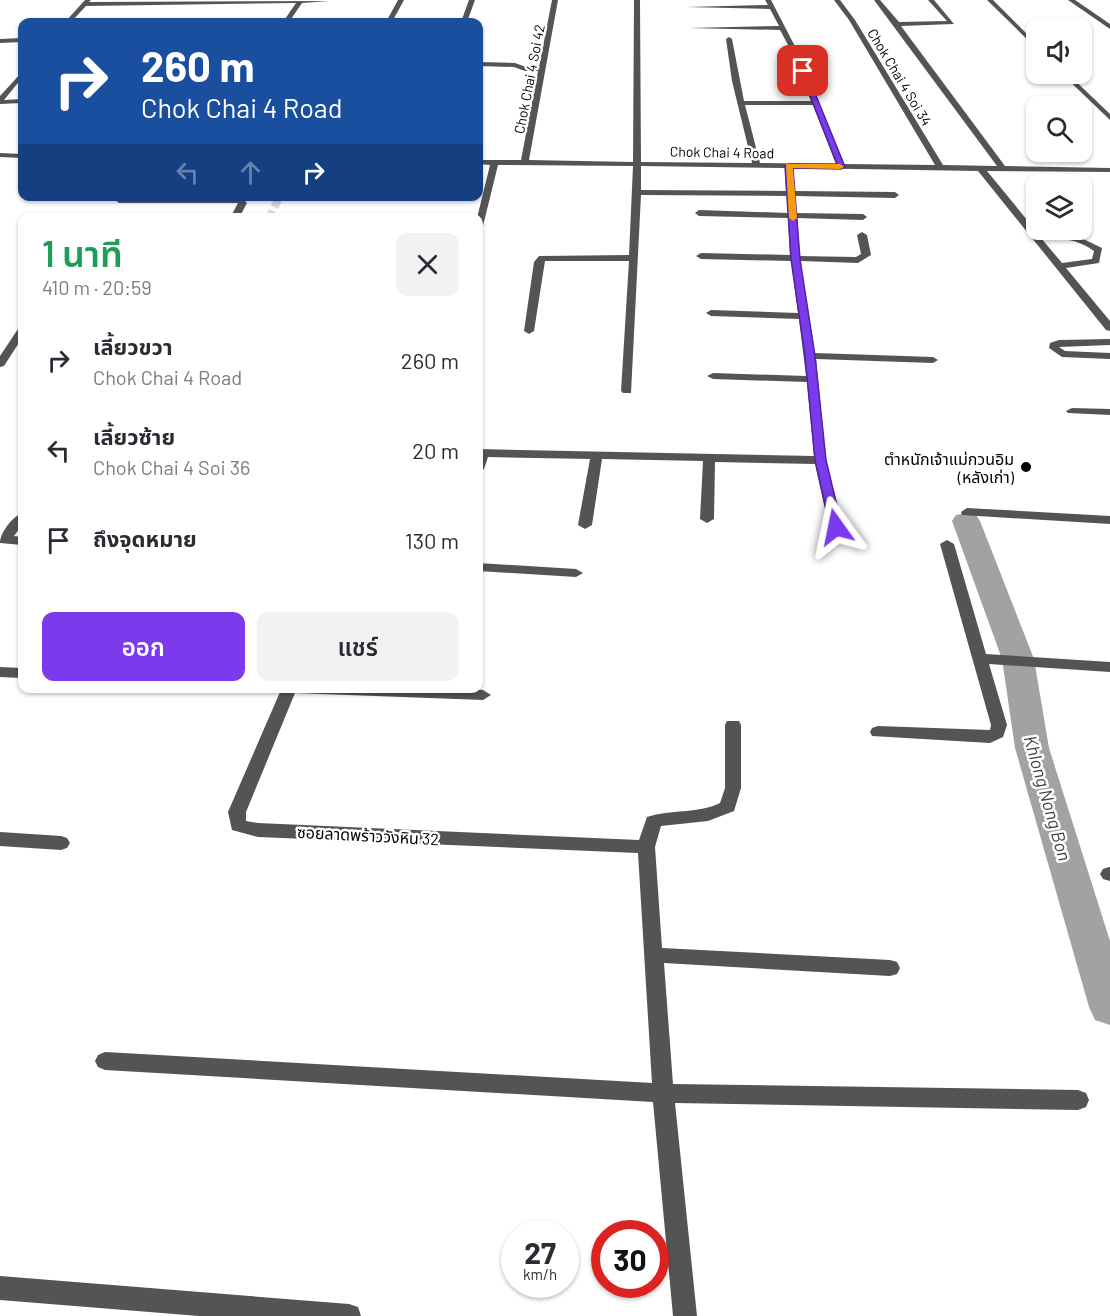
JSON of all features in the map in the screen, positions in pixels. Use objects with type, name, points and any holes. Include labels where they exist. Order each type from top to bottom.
[{"type":"street","points":[[289,18],[300,0]]},
{"type":"street","points":[[391,18],[401,0]]},
{"type":"street","points":[[465,18],[472,0]]},
{"type":"street","name":"Chok Chai 4 Soi 42","points":[[525,162],[555,0]]},
{"type":"street","points":[[627,391],[638,164],[637,0]]},
{"type":"street","name":"Chok Chai 4 Soi 34","points":[[837,0],[852,20],[941,168]]},
{"type":"street","points":[[877,0],[1003,169]]},
{"type":"street","points":[[897,24],[952,23],[931,0]]},
{"type":"street","points":[[990,0],[1026,36]]},
{"type":"street","points":[[1071,0],[1110,27]]},
{"type":"street","points":[[72,18],[87,2],[326,1]]},
{"type":"street","points":[[690,7],[770,3],[797,56],[841,167]]},
{"type":"street","points":[[691,28],[782,28]]},
{"type":"street","points":[[729,39],[756,165]]},
{"type":"street","points":[[0,41],[18,40]]},
{"type":"street","points":[[483,64],[543,69]]},
{"type":"street","points":[[0,101],[18,79]]},
{"type":"street","points":[[1075,84],[1110,118]]},
{"type":"street","points":[[0,101],[18,101]]},
{"type":"street","points":[[741,102],[815,103]]},
{"type":"street","points":[[0,156],[18,156]]},
{"type":"street","name":"Chok Chai 4 Road","points":[[483,162],[1110,170]]},
{"type":"street","points":[[482,213],[495,162]]},
{"type":"street","points":[[789,166],[795,259],[810,356],[820,460],[836,527]]},
{"type":"street","points":[[980,168],[1026,224]]},
{"type":"street","points":[[637,192],[895,195]]},
{"type":"street","points":[[102,213],[112,201]]},
{"type":"street","points":[[699,213],[863,217]]},
{"type":"street","points":[[701,256],[858,260],[865,258],[862,235]]},
{"type":"street","points":[[1039,240],[1110,328]]},
{"type":"street","points":[[1059,266],[1096,261],[1099,250],[1083,240]]},
{"type":"street","points":[[529,331],[539,261],[542,258],[634,258]]},
{"type":"street","points":[[711,313],[803,316]]},
{"type":"street","points":[[0,364],[18,337]]},
{"type":"street","points":[[1110,342],[1059,343],[1054,345],[1054,348],[1062,354],[1110,356]]},
{"type":"street","points":[[810,356],[933,360]]},
{"type":"street","points":[[713,376],[812,379]]},
{"type":"street","points":[[1071,411],[1110,412]]},
{"type":"street","points":[[483,453],[820,460]]},
{"type":"street","points":[[585,525],[597,454]]},
{"type":"street","points":[[707,519],[709,457]]},
{"type":"street","points":[[967,512],[1110,520]]},
{"type":"street","points":[[2,539],[18,521]]},
{"type":"street","points":[[2,539],[18,541]]},
{"type":"street","points":[[878,732],[990,737],[997,733],[999,725],[947,544]]},
{"type":"street","points":[[483,567],[576,573]]},
{"type":"street","points":[[979,658],[1110,667]]},
{"type":"street","points":[[0,672],[18,673]]},
{"type":"street","name":"ซอยลาดพร้าววังหิน 32","points":[[288,693],[237,812],[238,825],[258,830],[646,848]]},
{"type":"street","points":[[419,693],[483,695]]},
{"type":"street","points":[[685,1316],[663,1093],[646,848],[653,822],[663,818],[713,816],[728,807],[733,788],[733,725]]},
{"type":"street","points":[[0,839],[61,843]]},
{"type":"street","points":[[654,955],[890,968]]},
{"type":"street","points":[[105,1061],[663,1093],[1078,1100]]},
{"type":"street","points":[[0,1288],[349,1316]]},
{"type":"waterway","name":"Khlong Nong Bon","points":[[966,521],[1018,659],[1032,748],[1110,1007]]},
{"type":"tunnel","points":[[272,213],[278,201]]},
{"type":"slow traffic","points":[[793,218],[789,166],[840,167]]},
{"type":"place","name":"ตำหนักเจ้าแม่กวนอิม (หลังเก่า)","points":[[1026,467]]},
{"type":"route","points":[[803,71],[841,167],[789,166],[795,259],[810,356],[820,460],[836,527]]}]
